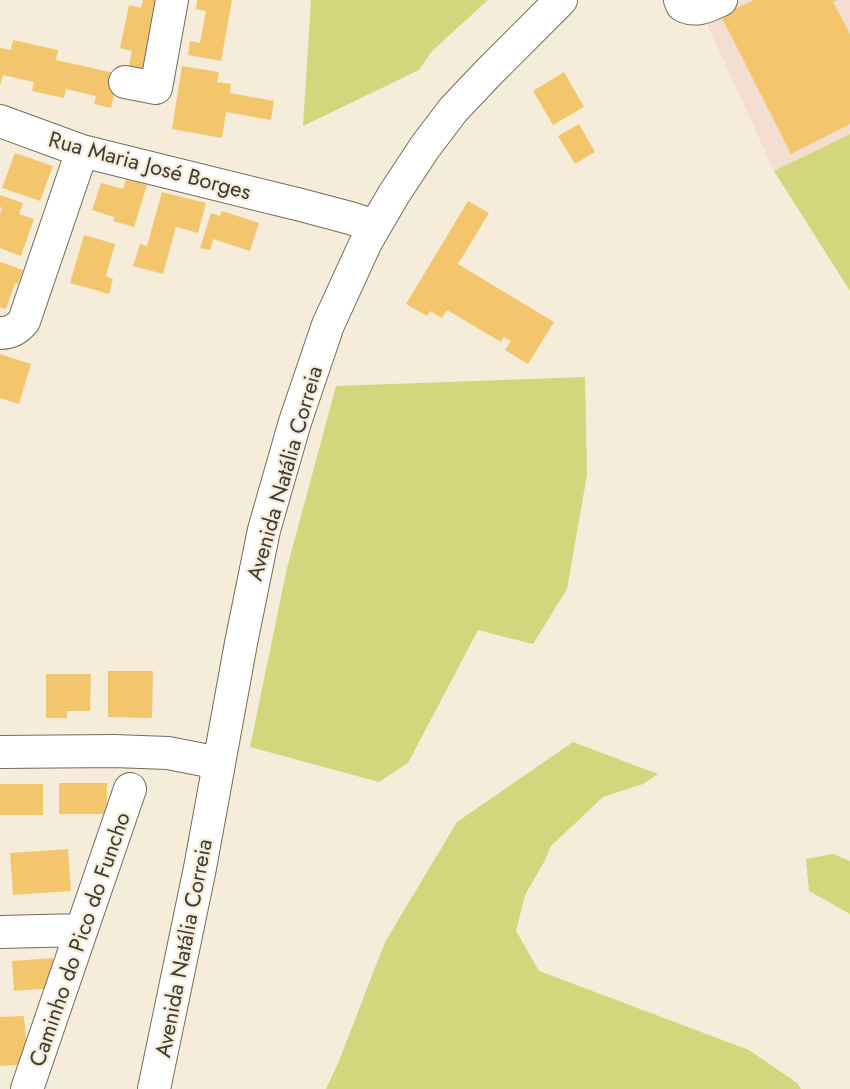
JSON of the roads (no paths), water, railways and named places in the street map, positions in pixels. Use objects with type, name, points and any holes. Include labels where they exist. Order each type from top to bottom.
[{"type":"street","points":[[125,82],[156,88],[172,0]]},
{"type":"street","name":"Avenida Natália Correia","points":[[154,1089],[200,868],[264,530],[295,422],[328,325],[351,272],[375,226],[425,147],[453,110],[561,0]]},
{"type":"street","points":[[680,0],[682,5],[690,9],[701,8],[721,0]]},
{"type":"street","name":"Rua Maria José Borges","points":[[0,122],[82,151],[301,205],[375,226]]},
{"type":"street","points":[[12,327],[82,151]]},
{"type":"street","points":[[0,752],[168,753],[219,763]]},
{"type":"street","name":"Caminho do Pico do Funcho","points":[[27,1089],[130,789]]},
{"type":"street","points":[[0,932],[81,930]]}]
